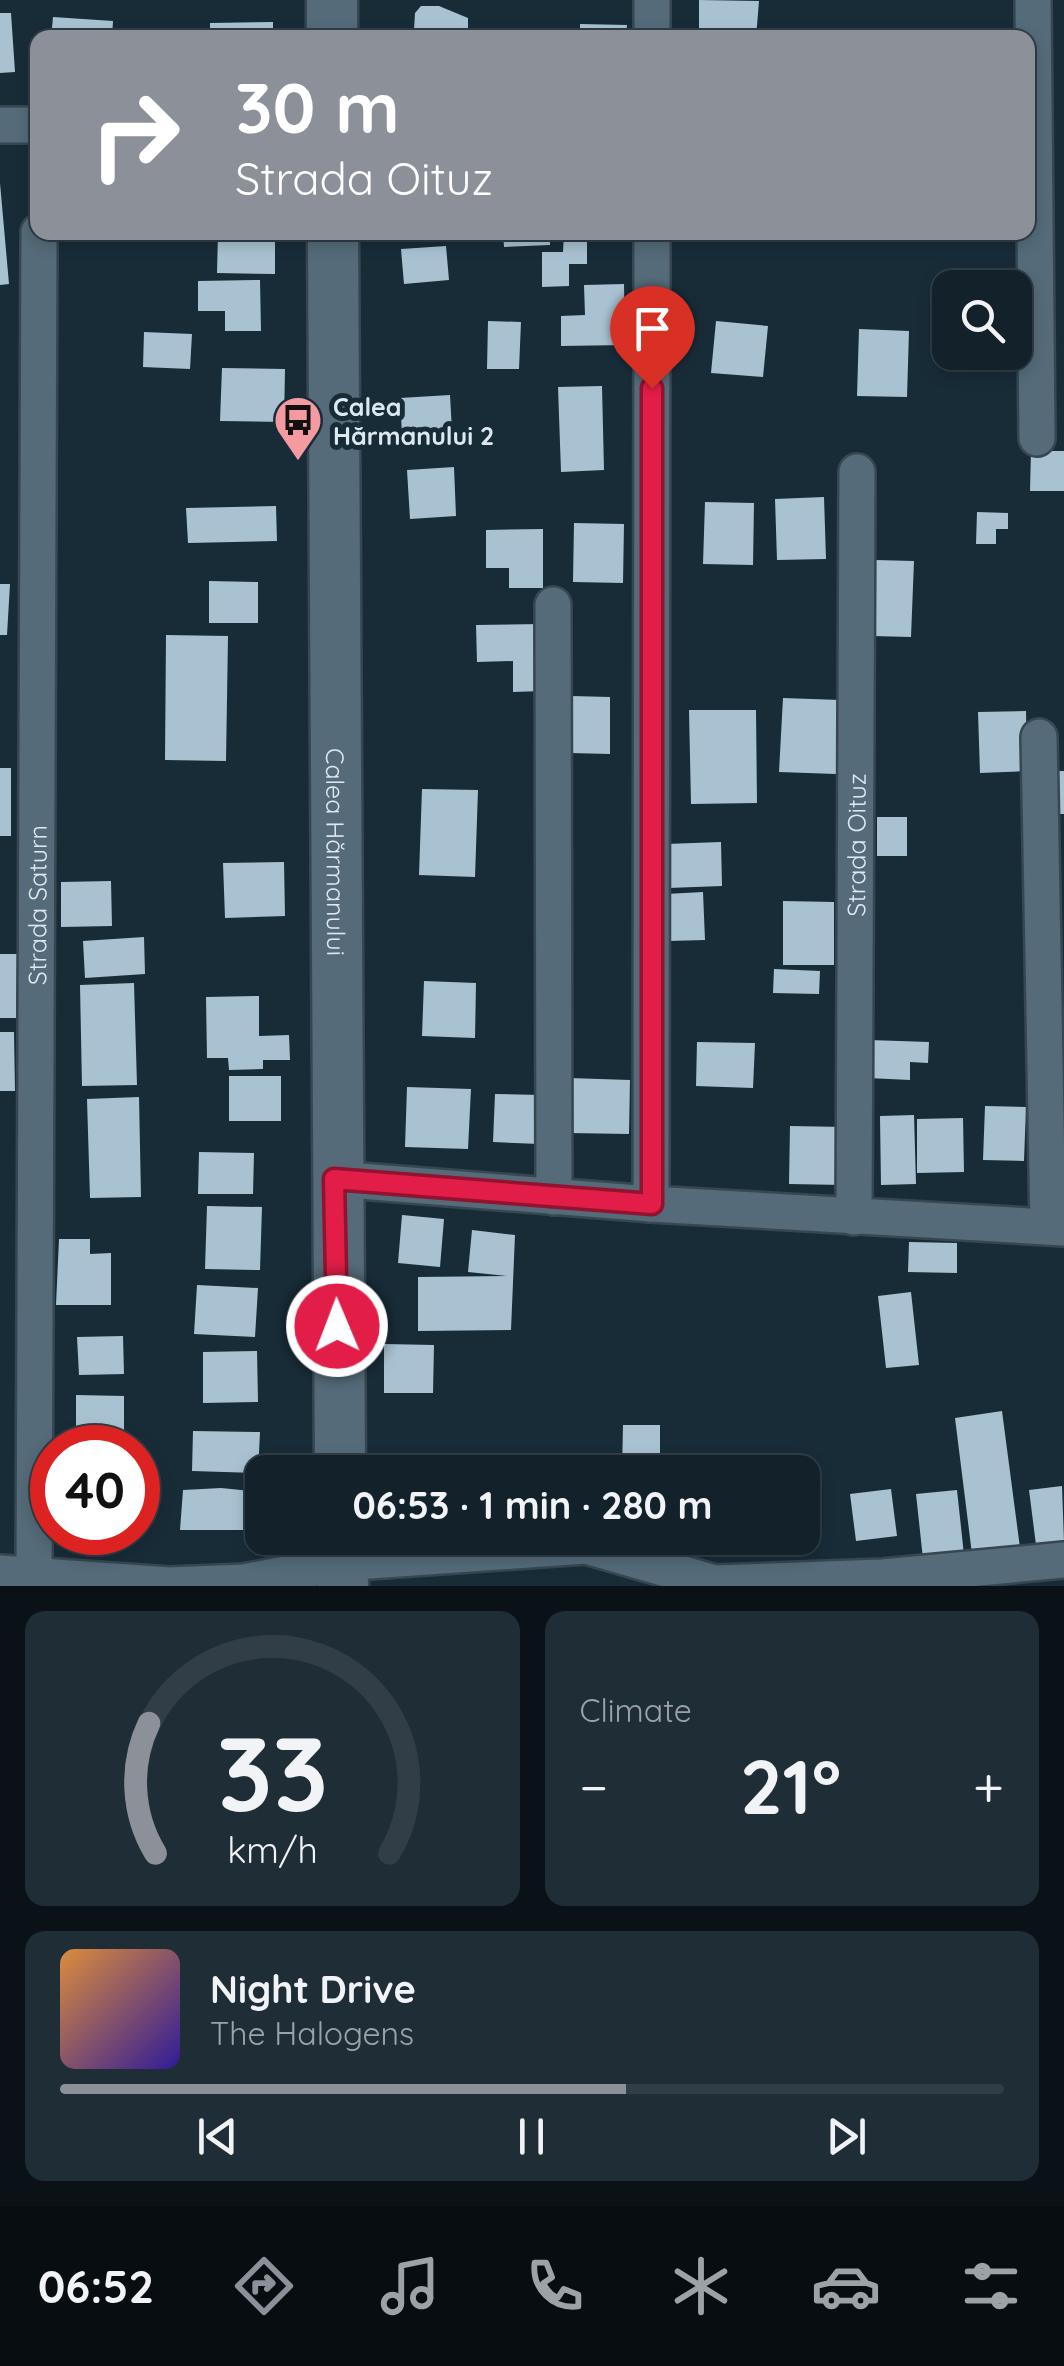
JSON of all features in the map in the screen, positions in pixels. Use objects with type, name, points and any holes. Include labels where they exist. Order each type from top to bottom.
[{"type":"street","points":[[332,0],[332,30]]},
{"type":"street","points":[[652,0],[652,30]]},
{"type":"street","points":[[1033,0],[1033,30]]},
{"type":"street","points":[[0,125],[30,125]]},
{"type":"street","name":"Strada Saturn","points":[[17,1574],[39,240]]},
{"type":"street","name":"Calea Hărmanului","points":[[333,240],[334,1179],[340,1455]]},
{"type":"street","points":[[652,240],[652,1204]]},
{"type":"street","points":[[1035,240],[1036,438]]},
{"type":"street","name":"Strada Oituz","points":[[854,1216],[857,472]]},
{"type":"street","points":[[552,605],[554,1197]]},
{"type":"street","points":[[334,1179],[652,1204],[1056,1228],[1039,736]]},
{"type":"street","points":[[17,1574],[168,1585],[244,1582],[342,1562],[586,1546],[715,1582],[920,1574],[1064,1560]]},
{"type":"building","points":[[699,0],[759,1],[757,30],[699,30]]},
{"type":"building","points":[[421,6],[439,6],[468,18],[468,30],[414,30],[415,13]]},
{"type":"building","points":[[0,13],[11,13],[15,72],[0,73]]},
{"type":"building","points":[[53,17],[113,21],[112,30],[52,30]]},
{"type":"building","points":[[273,22],[273,30],[210,30],[210,23]]},
{"type":"building","points":[[580,24],[627,25],[627,30],[580,30]]},
{"type":"building","points":[[0,183],[9,284],[0,285]]},
{"type":"building","points":[[218,240],[275,240],[275,274],[217,273]]},
{"type":"building","points":[[504,240],[550,240],[550,245],[504,247]]},
{"type":"building","points":[[564,240],[587,240],[587,264],[569,264],[569,286],[542,287],[542,252],[563,252]]},
{"type":"building","points":[[446,246],[449,280],[404,284],[401,249]]},
{"type":"building","points":[[260,280],[261,331],[225,331],[225,311],[198,311],[198,281]]},
{"type":"building","points":[[624,284],[625,345],[561,346],[561,316],[585,315],[584,285]]},
{"type":"building","points":[[488,321],[521,322],[519,369],[487,369]]},
{"type":"building","points":[[716,321],[768,326],[763,377],[711,373]]},
{"type":"building","points":[[859,329],[909,331],[907,397],[857,396]]},
{"type":"building","points":[[144,332],[192,334],[190,369],[143,367]]},
{"type":"building","points":[[222,368],[285,369],[284,422],[220,421]]},
{"type":"building","points":[[602,386],[604,470],[561,472],[558,387]]},
{"type":"building","points":[[450,395],[452,431],[402,434],[400,398]]},
{"type":"building","points":[[1031,451],[1064,451],[1064,491],[1030,491]]},
{"type":"building","points":[[454,467],[456,516],[410,519],[407,470]]},
{"type":"building","points":[[824,497],[826,559],[777,560],[775,499]]},
{"type":"building","points":[[705,502],[754,503],[753,565],[703,564]]},
{"type":"building","points":[[276,506],[277,541],[188,543],[186,508]]},
{"type":"building","points":[[977,512],[1008,513],[1008,529],[996,529],[996,544],[976,544]]},
{"type":"building","points":[[574,523],[624,524],[623,583],[573,582]]},
{"type":"building","points":[[543,529],[543,588],[509,588],[509,568],[486,568],[486,530]]},
{"type":"building","points":[[875,560],[914,561],[911,637],[872,636]]},
{"type":"building","points":[[209,581],[258,582],[258,623],[209,623]]},
{"type":"building","points":[[0,584],[10,584],[7,635],[0,635]]},
{"type":"building","points":[[542,624],[542,691],[513,692],[513,661],[477,662],[476,625]]},
{"type":"building","points":[[166,635],[228,636],[226,761],[165,760]]},
{"type":"building","points":[[571,696],[610,697],[610,754],[570,753]]},
{"type":"building","points":[[783,698],[840,700],[836,774],[779,772]]},
{"type":"building","points":[[689,710],[756,710],[757,803],[691,804]]},
{"type":"building","points":[[1026,711],[1027,771],[980,773],[978,712]]},
{"type":"building","points":[[0,768],[11,768],[11,836],[0,836]]},
{"type":"building","points":[[1053,771],[1064,771],[1064,814],[1053,814]]},
{"type":"building","points":[[422,789],[478,790],[475,877],[419,875]]},
{"type":"building","points":[[877,817],[907,817],[907,856],[877,856]]},
{"type":"building","points":[[721,842],[722,886],[668,888],[666,844]]},
{"type":"building","points":[[284,862],[285,916],[225,918],[223,863]]},
{"type":"building","points":[[111,881],[112,926],[61,927],[61,882]]},
{"type":"building","points":[[703,892],[705,940],[668,941],[666,894]]},
{"type":"building","points":[[783,901],[834,902],[834,965],[783,965]]},
{"type":"building","points":[[144,937],[145,974],[85,978],[83,941]]},
{"type":"building","points":[[0,954],[17,954],[16,1018],[0,1018]]},
{"type":"building","points":[[774,969],[820,971],[819,994],[773,993]]},
{"type":"building","points":[[424,981],[476,983],[475,1038],[422,1036]]},
{"type":"building","points":[[134,983],[137,1085],[82,1086],[80,985]]},
{"type":"building","points":[[259,996],[259,1036],[289,1035],[290,1060],[263,1060],[263,1069],[229,1070],[228,1058],[207,1058],[206,997]]},
{"type":"building","points":[[0,1032],[14,1032],[15,1091],[0,1091]]},
{"type":"building","points":[[869,1040],[929,1042],[928,1063],[910,1062],[910,1080],[868,1078]]},
{"type":"building","points":[[697,1042],[755,1043],[753,1088],[696,1086]]},
{"type":"building","points":[[229,1076],[281,1076],[281,1121],[229,1121]]},
{"type":"building","points":[[569,1078],[630,1080],[629,1134],[568,1133]]},
{"type":"building","points":[[407,1087],[471,1089],[468,1149],[405,1147]]},
{"type":"building","points":[[495,1094],[540,1095],[539,1144],[493,1142]]},
{"type":"building","points":[[139,1097],[141,1197],[90,1198],[87,1099]]},
{"type":"building","points":[[985,1106],[1026,1107],[1024,1161],[983,1160]]},
{"type":"building","points":[[914,1115],[916,1184],[881,1185],[880,1116]]},
{"type":"building","points":[[963,1118],[964,1172],[917,1173],[917,1119]]},
{"type":"building","points":[[790,1126],[845,1127],[844,1185],[789,1184]]},
{"type":"building","points":[[199,1152],[254,1153],[253,1194],[198,1194]]},
{"type":"building","points":[[207,1206],[262,1207],[260,1270],[205,1269]]},
{"type":"building","points":[[402,1215],[444,1219],[440,1267],[398,1263]]},
{"type":"building","points":[[472,1230],[515,1235],[511,1330],[418,1331],[418,1277],[507,1276],[468,1272]]},
{"type":"building","points":[[59,1239],[90,1239],[90,1254],[111,1253],[111,1305],[56,1305]]},
{"type":"building","points":[[909,1242],[957,1243],[957,1273],[908,1272]]},
{"type":"building","points":[[197,1285],[258,1288],[255,1337],[194,1334]]},
{"type":"building","points":[[911,1292],[919,1365],[886,1368],[878,1296]]},
{"type":"building","points":[[123,1336],[124,1374],[79,1375],[77,1337]]},
{"type":"building","points":[[384,1344],[434,1345],[433,1393],[384,1393]]},
{"type":"building","points":[[257,1351],[258,1402],[203,1403],[203,1352]]},
{"type":"building","points":[[76,1395],[124,1396],[124,1425],[76,1425]]},
{"type":"building","points":[[1002,1411],[1020,1548],[972,1554],[955,1418]]},
{"type":"building","points":[[623,1425],[660,1425],[660,1455],[622,1455]]},
{"type":"building","points":[[193,1431],[260,1432],[259,1455],[245,1455],[245,1473],[192,1471]]},
{"type":"building","points":[[1062,1486],[1064,1542],[1036,1545],[1029,1490]]},
{"type":"building","points":[[891,1489],[897,1536],[856,1541],[850,1494]]},
{"type":"building","points":[[183,1490],[245,1490],[245,1530],[180,1530]]},
{"type":"building","points":[[957,1490],[964,1555],[923,1559],[916,1494]]},
{"type":"place","name":"Calea Hărmanului 2","points":[[298,462]]},
{"type":"route","points":[[337,1326],[334,1179],[652,1204],[652,388]]}]
